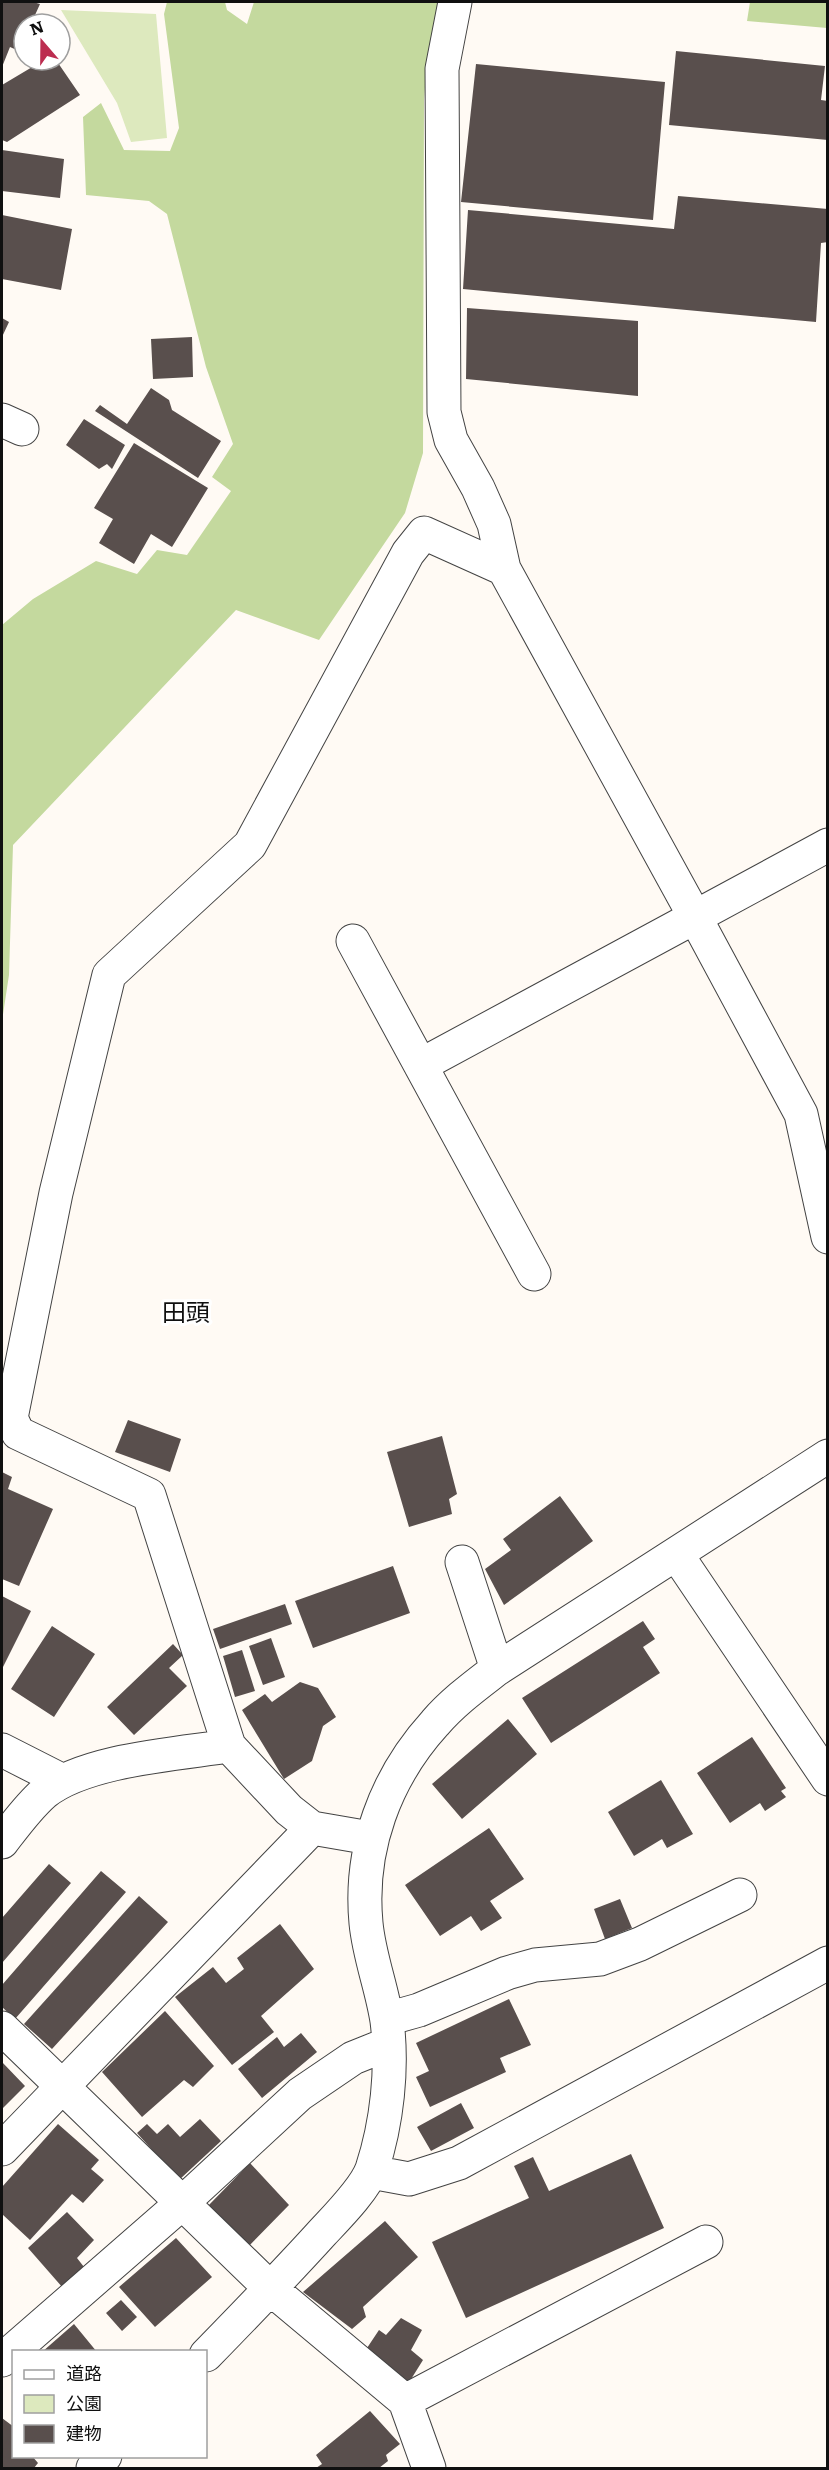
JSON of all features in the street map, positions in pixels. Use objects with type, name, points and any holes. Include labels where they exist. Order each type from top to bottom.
[{"type":"street","points":[[455,2],[442,69],[444,412],[451,440],[478,488],[494,524],[504,569],[696,917],[801,1114],[828,1237]]},
{"type":"street","points":[[370,1838],[312,1828],[289,1810],[229,1746],[149,1496],[18,1433],[11,1418],[59,1181],[109,975],[250,845],[408,553],[424,533],[504,569]]},
{"type":"street","points":[[421,1065],[828,844]]},
{"type":"street","points":[[353,941],[534,1274]]},
{"type":"street","points":[[207,2354],[271,2289],[346,2207],[371,2172],[383,2124],[389,2071],[387,2031],[372,1963],[366,1922],[365,1883],[370,1838],[387,1795],[412,1751],[435,1722],[497,1669],[828,1456]]},
{"type":"street","points":[[677,1555],[828,1779]]},
{"type":"street","points":[[462,1562],[497,1669]]},
{"type":"street","points":[[2,1842],[44,1793],[63,1781],[96,1769],[129,1761],[229,1746]]},
{"type":"street","points":[[2,1750],[63,1781]]},
{"type":"street","points":[[2,2149],[312,1828]]},
{"type":"street","points":[[13,2350],[181,2204],[300,2094],[419,2010],[507,1973],[535,1965],[600,1959],[640,1944],[740,1895]]},
{"type":"street","points":[[371,2172],[409,2179],[459,2163],[828,1963]]},
{"type":"street","points":[[2,2028],[271,2289],[405,2401],[429,2469]]},
{"type":"street","points":[[405,2401],[706,2242]]},
{"type":"street","points":[[93,2469],[104,2458]]},
{"type":"green space","points":[[167,2],[225,2],[227,10],[247,24],[254,2],[439,2],[427,62],[424,100],[423,453],[405,513],[319,640],[236,610],[13,845],[9,975],[2,1021],[2,625],[33,599],[96,561],[137,574],[157,550],[187,555],[231,491],[212,477],[233,444],[206,367],[167,214],[149,201],[86,195],[83,117],[101,103],[124,150],[170,151],[179,128],[164,14]]},
{"type":"green space","points":[[750,2],[827,2],[827,28],[747,21]]},
{"type":"green space","points":[[61,10],[156,14],[167,138],[131,142],[117,103],[72,28],[72,12]]},
{"type":"building","points":[[2,2],[40,4],[36,12],[12,12],[12,48],[10,47],[2,67]]},
{"type":"building","points":[[676,51],[825,66],[821,100],[828,101],[828,140],[669,125]]},
{"type":"building","points":[[476,64],[665,82],[653,220],[461,202]]},
{"type":"building","points":[[24,72],[64,72],[80,95],[7,142],[2,140],[2,85]]},
{"type":"building","points":[[2,150],[64,159],[60,198],[2,191]]},
{"type":"building","points":[[678,196],[828,209],[828,242],[821,243],[816,322],[463,289],[468,210],[674,229]]},
{"type":"building","points":[[2,215],[72,229],[61,290],[2,279]]},
{"type":"building","points":[[467,308],[638,321],[638,396],[466,379]]},
{"type":"building","points":[[2,318],[9,322],[2,337]]},
{"type":"building","points":[[192,337],[193,377],[153,379],[151,339]]},
{"type":"building","points":[[151,388],[169,400],[172,410],[221,441],[198,478],[95,411],[100,405],[127,424]]},
{"type":"building","points":[[84,419],[125,445],[112,469],[107,464],[99,469],[66,445]]},
{"type":"building","points":[[134,443],[208,488],[172,547],[151,534],[134,564],[99,543],[113,519],[94,508]]},
{"type":"building","points":[[128,1420],[181,1439],[170,1472],[115,1452]]},
{"type":"building","points":[[442,1436],[457,1494],[449,1499],[452,1514],[409,1527],[387,1452]]},
{"type":"building","points":[[2,1472],[12,1477],[8,1489],[53,1509],[19,1586],[2,1579]]},
{"type":"building","points":[[560,1496],[593,1541],[504,1605],[485,1569],[511,1550],[503,1539]]},
{"type":"building","points":[[393,1566],[410,1613],[313,1648],[295,1601]]},
{"type":"building","points":[[2,1596],[31,1611],[2,1669]]},
{"type":"building","points":[[285,1604],[292,1624],[220,1649],[213,1629]]},
{"type":"building","points":[[643,1621],[655,1639],[643,1647],[660,1673],[551,1743],[522,1698]]},
{"type":"building","points":[[52,1626],[95,1654],[54,1717],[11,1689]]},
{"type":"building","points":[[271,1638],[285,1677],[263,1685],[249,1646]]},
{"type":"building","points":[[173,1644],[183,1655],[169,1668],[187,1686],[134,1735],[107,1707]]},
{"type":"building","points":[[242,1650],[255,1691],[235,1697],[223,1656]]},
{"type":"building","points":[[300,1682],[318,1688],[336,1717],[323,1726],[312,1761],[284,1779],[242,1710],[265,1694],[272,1702]]},
{"type":"building","points":[[508,1719],[537,1754],[462,1819],[432,1784]]},
{"type":"building","points":[[752,1737],[786,1788],[781,1791],[786,1797],[765,1811],[760,1803],[730,1823],[697,1773]]},
{"type":"building","points":[[661,1780],[693,1834],[667,1848],[662,1839],[634,1856],[608,1812]]},
{"type":"building","points":[[489,1828],[524,1879],[490,1901],[502,1918],[481,1931],[471,1916],[440,1936],[405,1885]]},
{"type":"building","points":[[49,1864],[71,1883],[2,1963],[2,1918]]},
{"type":"building","points":[[101,1871],[126,1892],[15,2019],[2,2007],[2,1985]]},
{"type":"building","points":[[139,1896],[168,1922],[52,2049],[24,2024]]},
{"type":"building","points":[[620,1899],[632,1928],[605,1939],[594,1909]]},
{"type":"building","points":[[280,1924],[314,1969],[261,2016],[274,2032],[232,2065],[175,1997],[213,1967],[226,1983],[244,1969],[237,1958]]},
{"type":"building","points":[[509,1999],[531,2045],[500,2058],[506,2072],[430,2107],[416,2077],[429,2071],[416,2043]]},
{"type":"building","points":[[165,2011],[214,2066],[193,2087],[184,2080],[142,2117],[102,2072]]},
{"type":"building","points":[[301,2033],[317,2052],[262,2098],[238,2069],[277,2037],[284,2047]]},
{"type":"building","points":[[2,2062],[25,2086],[2,2109]]},
{"type":"building","points":[[461,2103],[474,2128],[431,2151],[417,2127]]},
{"type":"building","points":[[200,2119],[221,2141],[179,2180],[137,2133],[147,2124],[157,2134],[168,2124],[180,2137]]},
{"type":"building","points":[[58,2124],[99,2160],[91,2169],[104,2180],[83,2203],[72,2194],[30,2240],[2,2214],[2,2187]]},
{"type":"building","points":[[631,2154],[664,2228],[466,2318],[432,2242],[529,2198],[514,2166],[533,2157],[549,2191]]},
{"type":"building","points":[[250,2163],[289,2205],[247,2248],[206,2208]]},
{"type":"building","points":[[67,2212],[94,2240],[77,2258],[84,2267],[63,2288],[28,2248]]},
{"type":"building","points":[[385,2221],[418,2257],[363,2307],[366,2317],[352,2329],[303,2292]]},
{"type":"building","points":[[176,2238],[212,2277],[155,2327],[119,2287]]},
{"type":"building","points":[[121,2300],[137,2317],[122,2331],[106,2313]]},
{"type":"building","points":[[401,2318],[422,2330],[411,2350],[423,2360],[408,2384],[365,2351],[379,2330],[386,2335]]},
{"type":"building","points":[[74,2324],[95,2350],[44,2350]]},
{"type":"building","points":[[370,2411],[400,2444],[386,2455],[388,2461],[379,2468],[316,2468],[322,2464],[316,2455]]},
{"type":"building","points":[[2,2418],[12,2426],[12,2458],[34,2458],[38,2463],[34,2468],[2,2468]]},
{"type":"district","name":"田頭","points":[[186,1310]]}]
